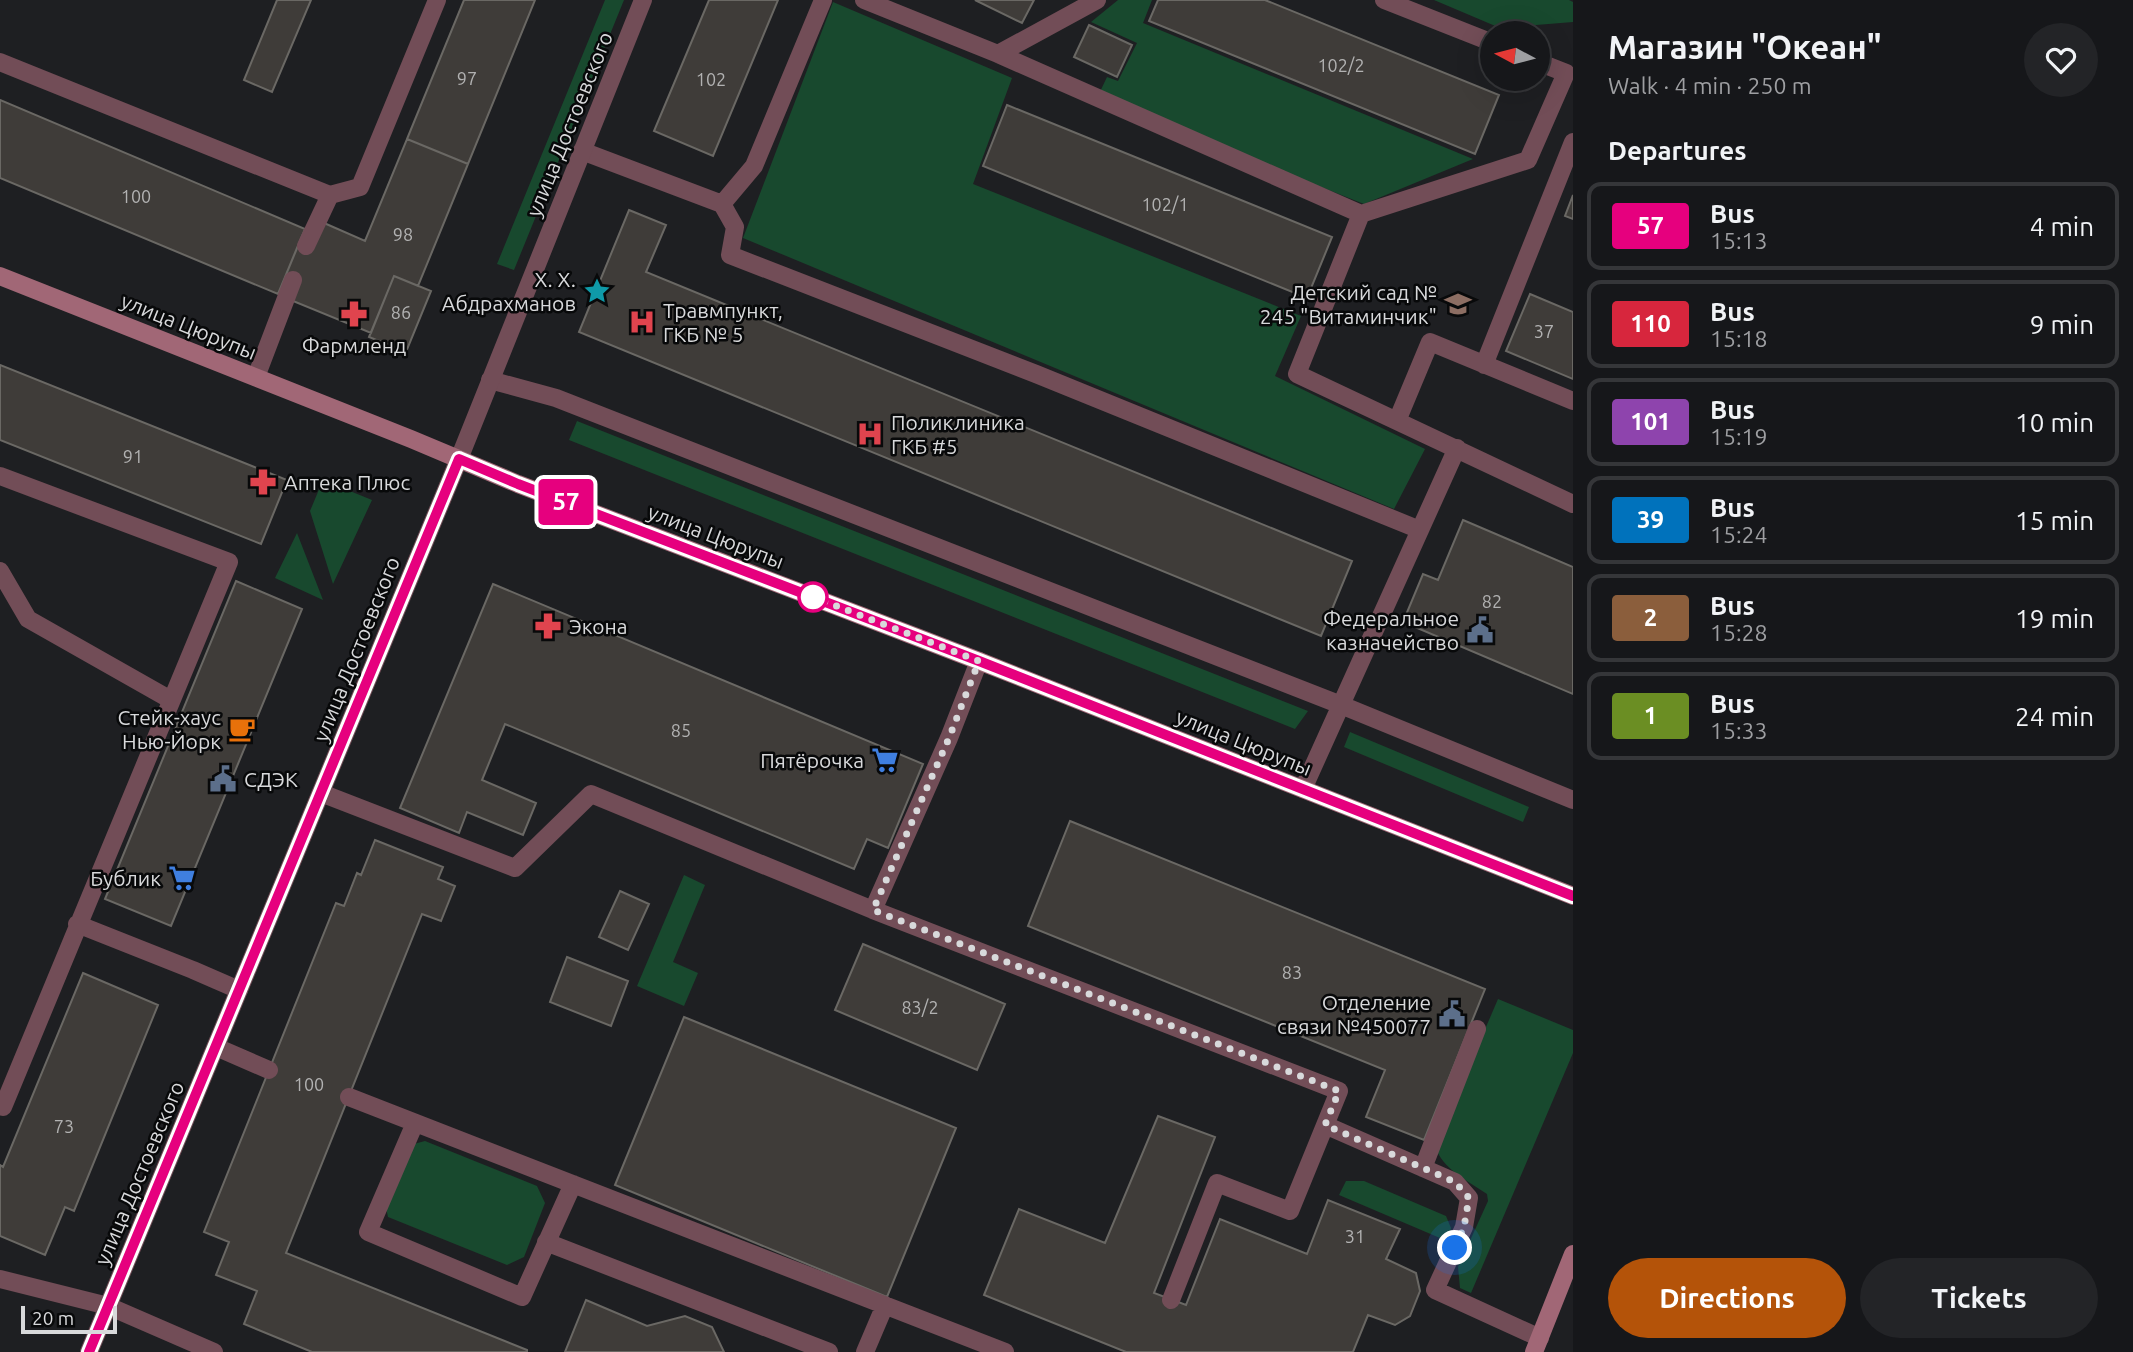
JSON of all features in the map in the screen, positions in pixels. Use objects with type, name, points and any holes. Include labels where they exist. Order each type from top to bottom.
[{"type":"main road","name":"улица Цюрупы","points":[[1,278],[256,377],[518,484],[979,661],[1573,896]]},
{"type":"main road","points":[[1537,1345],[1573,1254]]},
{"type":"street","points":[[0,61],[330,195],[360,187],[437,0]]},
{"type":"street","name":"улица Достоевского","points":[[89,1352],[459,459],[643,0]]},
{"type":"street","points":[[722,204],[754,166],[824,0]]},
{"type":"street","points":[[864,0],[998,54],[1361,214],[1528,160],[1566,73],[1550,67]]},
{"type":"street","points":[[998,54],[1097,0]]},
{"type":"street","points":[[1384,0],[1480,38]]},
{"type":"street","points":[[1484,365],[1573,142]]},
{"type":"street","points":[[582,151],[722,204],[735,227],[730,255],[1048,379],[1420,530]]},
{"type":"street","points":[[306,246],[330,195]]},
{"type":"street","points":[[1361,214],[1297,374],[1573,503]]},
{"type":"street","points":[[256,377],[293,280]]},
{"type":"street","points":[[1398,421],[1430,342],[1573,401]]},
{"type":"street","points":[[490,380],[569,403],[1341,705],[1573,800]]},
{"type":"street","points":[[1303,789],[1457,448]]},
{"type":"street","points":[[0,476],[229,562],[3,1107],[0,1106]]},
{"type":"street","points":[[0,571],[28,619],[171,700]]},
{"type":"street","points":[[873,910],[949,738],[979,661]]},
{"type":"street","points":[[321,793],[515,869],[591,794],[873,910],[1339,1091],[1290,1211],[1217,1183],[1171,1300]]},
{"type":"street","points":[[78,924],[239,990]]},
{"type":"street","points":[[1423,1168],[1477,1029]]},
{"type":"street","points":[[216,1047],[270,1070]]},
{"type":"street","points":[[349,1097],[1005,1352]]},
{"type":"street","points":[[415,1123],[368,1232],[522,1297],[573,1184]]},
{"type":"street","points":[[1325,1125],[1455,1182],[1469,1198],[1464,1227],[1435,1290],[1537,1345]]},
{"type":"street","points":[[546,1242],[829,1352]]},
{"type":"street","points":[[0,1279],[108,1306],[214,1352]]},
{"type":"street","points":[[865,1352],[885,1305]]},
{"type":"green space","points":[[605,0],[624,0],[514,270],[497,264]]},
{"type":"green space","points":[[1118,0],[1152,0],[1143,23],[1473,159],[1364,204],[1097,98],[1107,77],[1118,81],[1137,43],[1091,22]]},
{"type":"green space","points":[[1434,0],[1573,2],[1573,22],[1550,24],[1550,21],[1484,21]]},
{"type":"green space","points":[[833,2],[1012,78],[973,184],[1301,316],[1275,376],[1425,449],[1394,509],[743,238]]},
{"type":"green space","points":[[577,421],[1308,711],[1295,729],[569,440]]},
{"type":"green space","points":[[323,480],[372,500],[333,584],[310,511]]},
{"type":"green space","points":[[297,533],[323,600],[275,578]]},
{"type":"green space","points":[[1350,732],[1529,807],[1523,822],[1344,747]]},
{"type":"green space","points":[[684,875],[705,885],[673,962],[698,973],[684,1006],[637,986]]},
{"type":"green space","points":[[1498,999],[1573,1030],[1573,1053],[1471,1293],[1460,1288],[1458,1267],[1488,1201],[1487,1194],[1450,1168],[1435,1146]]},
{"type":"green space","points":[[425,1141],[537,1186],[545,1203],[524,1257],[507,1265],[388,1217],[385,1203],[410,1145]]},
{"type":"green space","points":[[1346,1181],[1364,1181],[1446,1216],[1451,1228],[1447,1241],[1339,1195]]},
{"type":"building","points":[[277,0],[311,0],[272,92],[244,80]]},
{"type":"building","points":[[464,0],[535,0],[468,164],[407,139]]},
{"type":"building","points":[[709,0],[778,0],[713,156],[654,131]]},
{"type":"building","points":[[975,0],[1034,0],[1022,23]]},
{"type":"building","points":[[1158,0],[1265,0],[1480,87],[1480,91],[1499,95],[1475,154],[1149,21]]},
{"type":"building","points":[[1089,25],[1132,45],[1117,77],[1074,57]]},
{"type":"building","points":[[0,100],[305,229],[278,294],[0,178]]},
{"type":"building","points":[[1007,105],[1332,237],[1307,298],[983,166]]},
{"type":"building","points":[[407,139],[468,164],[418,286],[394,276],[371,333],[293,301],[285,277],[299,243],[324,223],[365,241]]},
{"type":"building","points":[[1573,195],[1573,219],[1565,216]]},
{"type":"building","points":[[629,210],[666,225],[646,272],[1352,561],[1321,636],[579,332]]},
{"type":"building","points":[[394,276],[431,291],[406,352],[369,337]]},
{"type":"building","points":[[1530,294],[1573,312],[1573,379],[1506,351]]},
{"type":"building","points":[[0,365],[287,480],[261,544],[0,440]]},
{"type":"building","points":[[1463,520],[1573,567],[1573,694],[1403,622],[1423,574],[1438,580]]},
{"type":"building","points":[[236,581],[302,609],[171,926],[105,899]]},
{"type":"building","points":[[493,584],[923,764],[888,848],[867,839],[854,869],[505,724],[482,780],[536,803],[523,835],[467,812],[459,833],[400,808]]},
{"type":"building","points":[[1070,821],[1485,989],[1424,1140],[1366,1117],[1385,1070],[1028,926]]},
{"type":"building","points":[[375,840],[443,867],[438,879],[455,886],[441,921],[422,914],[286,1253],[527,1352],[312,1352],[244,1324],[257,1291],[216,1275],[229,1242],[204,1232],[336,903],[344,906],[357,873],[361,875]]},
{"type":"building","points":[[620,891],[649,904],[628,950],[599,937]]},
{"type":"building","points":[[863,944],[1005,1004],[977,1070],[835,1010]]},
{"type":"building","points":[[567,957],[628,981],[611,1026],[550,1002]]},
{"type":"building","points":[[83,973],[158,1005],[74,1211],[65,1207],[45,1255],[0,1236],[0,1165],[3,1167]]},
{"type":"building","points":[[684,1017],[956,1128],[887,1297],[615,1185]]},
{"type":"building","points":[[1158,1116],[1215,1137],[1154,1293],[1186,1305],[1220,1219],[1307,1254],[1328,1200],[1400,1229],[1386,1259],[1416,1273],[1420,1291],[1410,1316],[1395,1325],[1368,1315],[1353,1352],[1126,1352],[984,1295],[1019,1209],[1105,1243]]},
{"type":"building","points":[[586,1300],[647,1326],[685,1316],[712,1327],[724,1352],[565,1352]]},
{"type":"bus line","name":"57","points":[[89,1352],[459,459],[1573,896]]},
{"type":"place","name":"Х. Х. Абдрахманов","points":[[597,291]]},
{"type":"place","name":"Детский сад № 245 \"Витаминчик\"","points":[[1458,304]]},
{"type":"place","name":"Фармленд","points":[[354,314]]},
{"type":"place","name":"Травмпункт, ГКБ № 5","points":[[642,322]]},
{"type":"place","name":"Поликлиника ГКБ #5","points":[[870,434]]},
{"type":"place","name":"Аптека Плюс","points":[[263,482]]},
{"type":"place","name":"Экона","points":[[548,626]]},
{"type":"place","name":"Федеральное казначейство","points":[[1480,630]]},
{"type":"place","name":"Стейк-хаус Нью-Йорк","points":[[242,729]]},
{"type":"place","name":"Пятёрочка","points":[[885,760]]},
{"type":"place","name":"СДЭК","points":[[223,779]]},
{"type":"place","name":"Бублик","points":[[182,878]]},
{"type":"place","name":"Отделение связи №450077","points":[[1452,1014]]},
{"type":"route","points":[[813,597],[979,661],[949,738],[873,910],[1339,1091],[1325,1125],[1455,1182],[1469,1198],[1464,1227],[1455,1248]]}]
